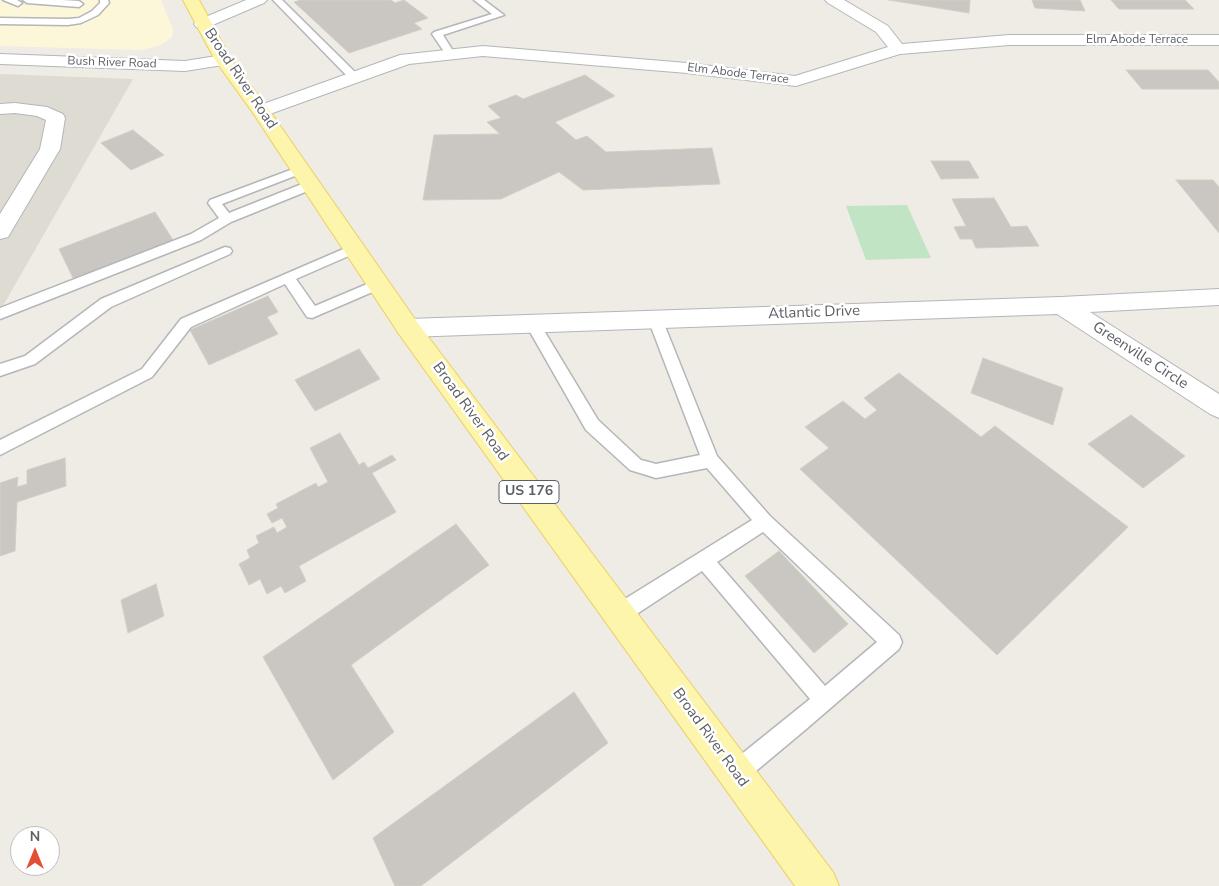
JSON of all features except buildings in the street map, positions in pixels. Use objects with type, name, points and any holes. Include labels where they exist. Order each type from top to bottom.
[{"type":"main road","name":"Broad River Road","points":[[191,0],[202,24],[223,60],[261,111],[408,328],[818,886]]},
{"type":"street","points":[[202,24],[259,0]]},
{"type":"street","points":[[833,0],[882,29],[898,49]]},
{"type":"street","name":"Elm Abode Terrace","points":[[261,111],[406,58],[483,51],[687,68],[796,81],[898,49],[1009,40],[1219,40]]},
{"type":"street","name":"Bush River Road","points":[[0,59],[185,66],[223,60]]},
{"type":"street","points":[[0,109],[15,108],[40,111],[56,118],[50,149],[0,232]]},
{"type":"street","name":"Atlantic Drive","points":[[408,328],[1060,305],[1219,297]]},
{"type":"street","name":"Greenville Circle","points":[[1060,305],[1219,407]]},
{"type":"lane","points":[[7,0],[59,4]]},
{"type":"lane","points":[[2,16],[68,22],[81,20],[94,13],[105,3],[104,0]]},
{"type":"lane","points":[[277,0],[354,77]]},
{"type":"lane","points":[[450,54],[437,34],[499,15],[478,0]]},
{"type":"lane","points":[[20,1],[36,4]]},
{"type":"lane","points":[[20,1],[79,4]]},
{"type":"lane","points":[[2,16],[28,12]]},
{"type":"lane","points":[[2,16],[52,12]]},
{"type":"lane","points":[[2,16],[70,13]]},
{"type":"lane","points":[[227,219],[214,203],[306,177]]},
{"type":"lane","points":[[0,314],[196,238],[227,219],[306,177]]},
{"type":"lane","points":[[0,448],[147,373],[186,323],[355,248]]},
{"type":"lane","points":[[0,370],[30,360],[106,303],[225,251]]},
{"type":"lane","points":[[288,277],[312,313],[379,284]]},
{"type":"lane","points":[[655,319],[710,460],[764,522],[892,642],[736,773]]},
{"type":"lane","points":[[532,323],[592,425],[636,465],[656,471],[710,460]]},
{"type":"lane","points":[[619,614],[764,522]]},
{"type":"lane","points":[[705,561],[824,700]]},
{"type":"shaded area","points":[[0,0],[161,0],[173,29],[172,37],[161,45],[141,50],[0,46]]},
{"type":"shaded area","points":[[0,74],[133,79],[0,311]]},
{"type":"green space","points":[[907,205],[931,258],[866,260],[846,206]]}]
